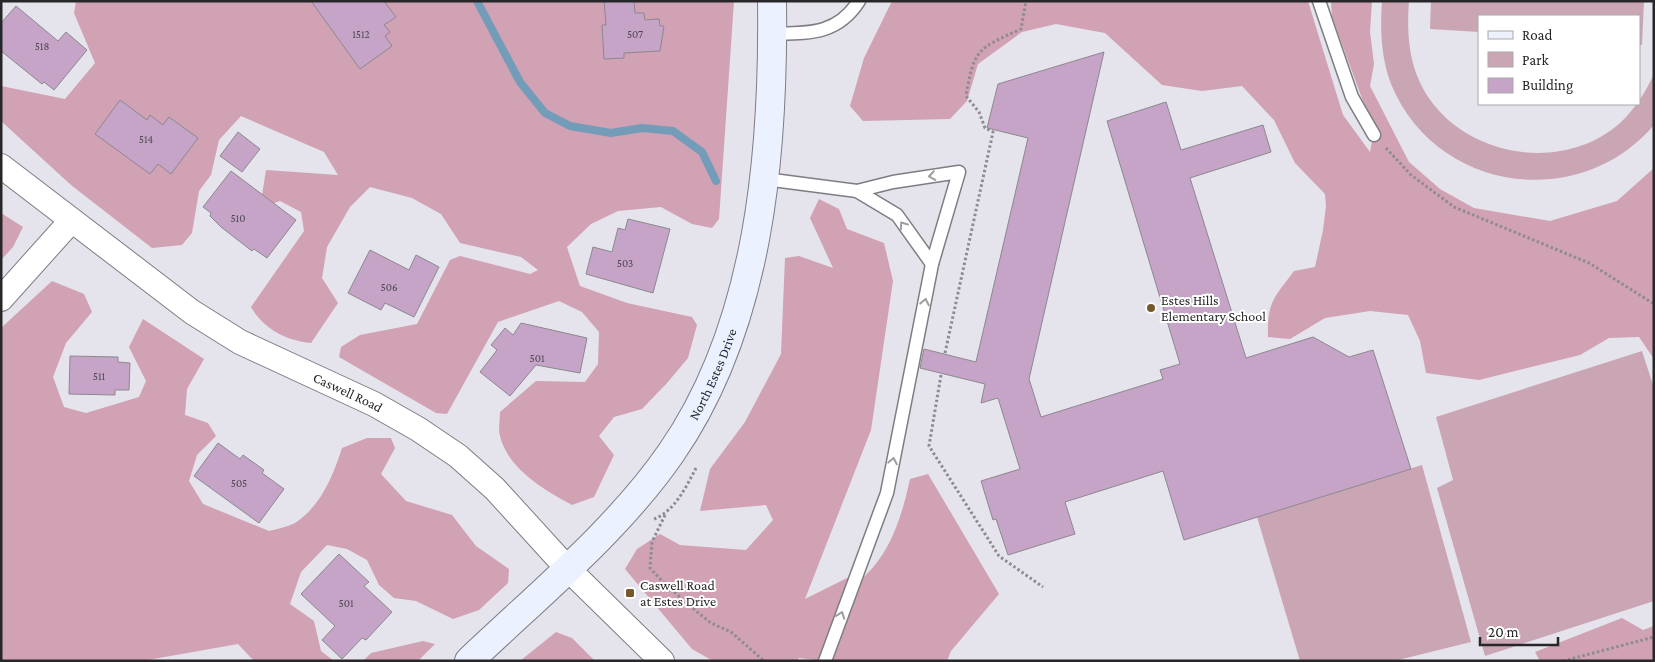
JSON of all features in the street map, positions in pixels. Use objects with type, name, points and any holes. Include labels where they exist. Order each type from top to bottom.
[{"type":"main road","name":"North Estes Drive","points":[[469,661],[616,520],[671,453],[703,398],[733,322],[752,250],[765,180],[771,116],[772,1]]},
{"type":"street","name":"Caswell Road","points":[[1,166],[192,312],[240,342],[374,404],[418,429],[458,456],[495,489],[566,568],[662,661]]},
{"type":"street","points":[[1,299],[71,221]]},
{"type":"lane","points":[[772,34],[822,31],[838,24],[853,11],[859,1]]},
{"type":"lane","points":[[1319,1],[1352,97],[1374,134]]},
{"type":"lane","points":[[765,180],[857,191],[892,182],[959,172],[932,264],[887,493],[824,661]]},
{"type":"lane","points":[[857,191],[897,215],[932,264]]},
{"type":"path","points":[[1374,134],[1411,175],[1454,207],[1589,263],[1654,304]]},
{"type":"path","points":[[941,376],[929,446],[998,556],[1043,587]]},
{"type":"path","points":[[665,515],[652,542],[650,568],[696,611],[711,623],[731,632],[764,661]]},
{"type":"path","points":[[1564,661],[1654,637]]},
{"type":"green space","points":[[1382,1],[1409,1],[1409,37],[1416,73],[1431,100],[1451,122],[1477,139],[1505,149],[1535,153],[1566,150],[1594,140],[1620,123],[1635,105],[1640,105],[1640,98],[1654,74],[1654,125],[1623,153],[1587,171],[1549,179],[1511,178],[1474,168],[1440,148],[1412,120],[1391,84],[1385,64],[1381,22]]},
{"type":"green space","points":[[1431,1],[1644,1],[1642,45],[1640,45],[1640,15],[1478,15],[1478,32],[1430,29]]},
{"type":"green space","points":[[1642,351],[1654,388],[1654,601],[1485,656],[1437,488],[1453,480],[1436,417]]},
{"type":"green space","points":[[1422,465],[1471,642],[1394,661],[1300,661],[1257,517]]},
{"type":"shaded area","points":[[76,1],[734,1],[719,219],[712,228],[692,224],[661,207],[618,211],[591,224],[567,247],[580,286],[627,303],[692,317],[697,325],[688,358],[667,383],[642,409],[614,417],[599,436],[614,455],[594,497],[572,505],[550,493],[528,477],[511,459],[504,448],[499,430],[500,412],[536,381],[585,382],[598,364],[599,332],[582,312],[559,301],[498,322],[447,414],[436,413],[339,357],[341,347],[360,335],[417,324],[450,260],[460,256],[530,274],[538,270],[521,257],[460,243],[441,214],[412,198],[370,187],[350,207],[327,247],[322,278],[338,303],[311,343],[292,339],[269,327],[256,315],[251,307],[304,231],[301,212],[280,201],[268,205],[262,195],[266,170],[338,175],[324,152],[241,116],[219,140],[211,175],[199,191],[192,233],[182,245],[152,248],[71,185],[1,121],[1,86],[65,99],[95,63],[74,13]]},
{"type":"shaded area","points":[[892,1],[1308,1],[1343,115],[1370,152],[1374,131],[1332,17],[1331,1],[1372,1],[1370,32],[1374,64],[1370,86],[1409,162],[1440,189],[1474,208],[1550,221],[1617,201],[1654,168],[1654,359],[1639,337],[1609,338],[1580,355],[1479,380],[1426,373],[1420,341],[1408,315],[1370,311],[1325,318],[1290,339],[1268,337],[1269,316],[1273,301],[1277,295],[1294,271],[1315,267],[1323,230],[1326,206],[1325,194],[1295,163],[1274,120],[1242,86],[1202,91],[1162,85],[1105,33],[1056,24],[1022,32],[978,64],[967,101],[950,119],[863,121],[850,106],[864,58]]},
{"type":"shaded area","points":[[819,199],[839,209],[847,229],[884,243],[893,281],[871,430],[805,599],[851,576],[863,578],[873,568],[894,533],[910,479],[928,474],[999,594],[951,651],[947,661],[824,661],[799,658],[797,661],[713,661],[692,649],[625,569],[637,549],[660,534],[680,545],[746,550],[773,520],[766,505],[700,511],[710,469],[745,422],[781,354],[785,258],[799,256],[833,268],[810,218]]},
{"type":"shaded area","points":[[1,213],[23,227],[13,247],[1,260]]},
{"type":"shaded area","points":[[52,281],[84,294],[92,312],[66,343],[53,377],[64,407],[86,413],[139,397],[146,381],[129,347],[143,319],[204,359],[187,389],[185,415],[208,423],[216,436],[197,455],[189,481],[203,504],[269,531],[289,526],[304,516],[319,499],[335,469],[342,448],[367,438],[391,438],[395,448],[381,474],[406,501],[452,515],[476,546],[509,569],[508,583],[479,610],[453,619],[416,601],[394,598],[379,585],[367,560],[347,549],[327,545],[301,572],[290,604],[314,621],[321,651],[334,661],[254,661],[238,644],[142,661],[1,661],[1,328]]},
{"type":"shaded area","points":[[1622,618],[1643,630],[1654,626],[1654,661],[1540,661],[1535,652]]},
{"type":"shaded area","points":[[556,632],[572,638],[595,661],[520,661]]},
{"type":"shaded area","points":[[423,641],[435,644],[418,661],[363,661],[371,653]]},
{"type":"building","points":[[311,1],[384,1],[396,17],[384,25],[390,32],[385,36],[392,46],[360,69]]},
{"type":"building","points":[[604,1],[634,1],[635,13],[644,13],[645,20],[659,19],[660,26],[664,26],[660,51],[624,53],[624,58],[604,59],[602,25],[606,25]]},
{"type":"building","points":[[16,6],[58,41],[66,32],[87,50],[54,90],[44,82],[42,84],[1,51],[1,23]]},
{"type":"building","points":[[1104,52],[1029,379],[1041,417],[1163,379],[1160,370],[1180,364],[1107,121],[1166,102],[1181,150],[1263,125],[1271,152],[1190,178],[1246,358],[1313,337],[1349,357],[1373,350],[1411,469],[1184,540],[1163,471],[1065,502],[1075,534],[1008,555],[996,519],[993,520],[981,481],[1020,469],[998,398],[981,403],[985,384],[920,368],[924,349],[976,362],[1028,138],[987,128],[998,84]]},
{"type":"building","points":[[120,100],[147,120],[150,115],[163,125],[169,117],[198,138],[171,174],[158,164],[150,174],[95,134]]},
{"type":"building","points":[[238,132],[260,149],[242,172],[220,156]]},
{"type":"building","points":[[231,171],[296,220],[267,258],[254,249],[252,251],[221,227],[210,216],[211,213],[203,207]]},
{"type":"building","points":[[628,219],[670,229],[653,293],[586,274],[593,247],[612,252],[618,228],[625,230]]},
{"type":"building","points":[[370,250],[409,270],[416,255],[439,267],[414,317],[385,303],[381,310],[348,293]]},
{"type":"building","points":[[521,323],[587,338],[580,373],[536,365],[510,396],[480,372],[497,350],[491,345],[505,328],[513,335]]},
{"type":"building","points":[[70,356],[118,357],[118,362],[130,363],[129,390],[115,390],[115,395],[69,394]]},
{"type":"building","points":[[218,443],[240,459],[243,455],[264,470],[262,473],[284,489],[259,523],[194,476]]},
{"type":"building","points":[[339,554],[369,582],[364,586],[392,612],[366,640],[362,638],[342,659],[322,640],[335,626],[301,594]]},
{"type":"waterway","points":[[477,1],[520,82],[545,113],[570,126],[611,133],[642,128],[673,131],[702,152],[716,181]]},
{"type":"place","name":"Estes Hills Elementary School","points":[[1151,308]]},
{"type":"place","name":"Caswell Road at Estes Drive","points":[[630,593]]}]
